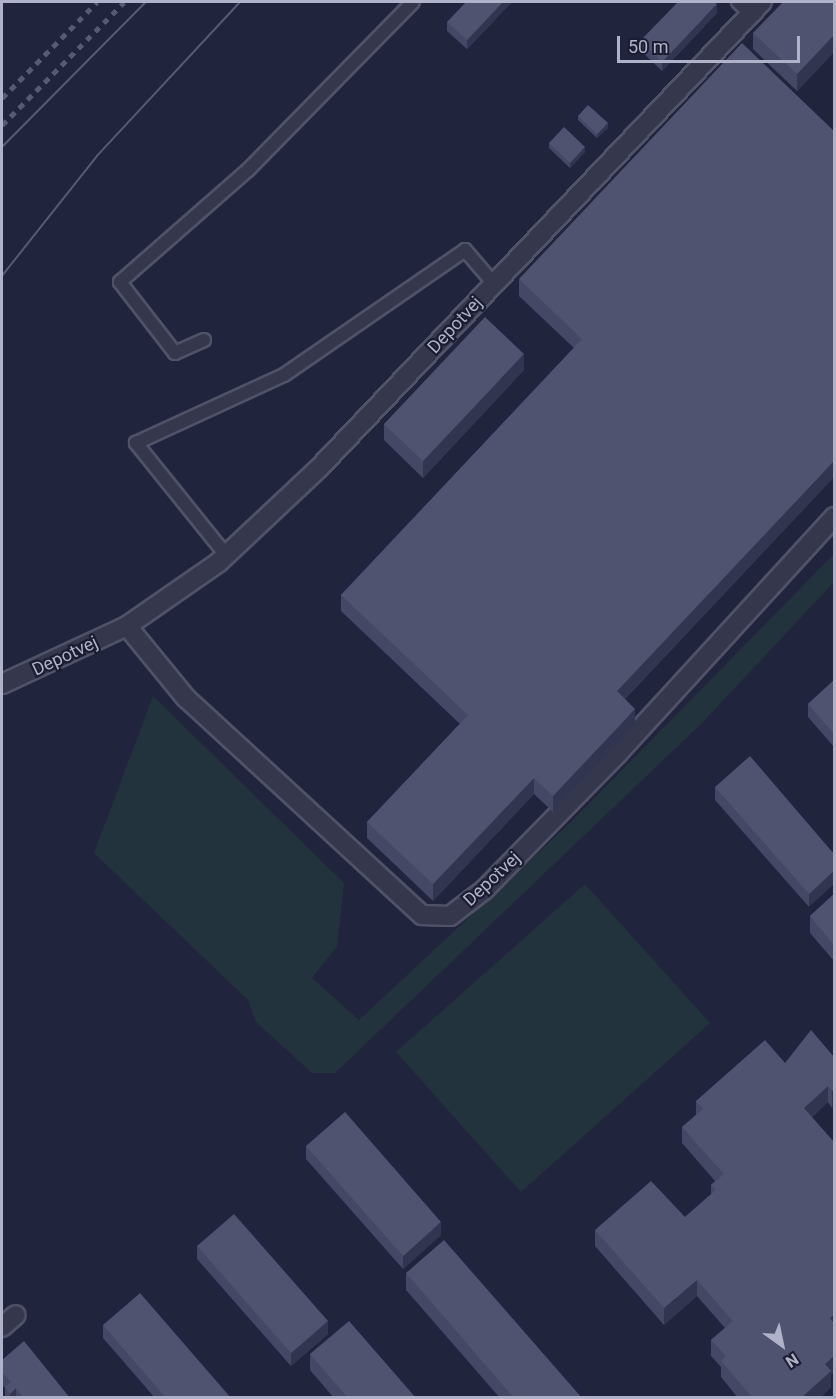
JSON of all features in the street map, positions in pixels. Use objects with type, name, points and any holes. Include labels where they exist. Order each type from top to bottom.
[{"type":"street","name":"Depotvej","points":[[2,684],[127,626],[226,555],[319,468],[494,284],[750,5]]},
{"type":"street","name":"Depotvej","points":[[127,626],[186,698],[422,915],[450,916],[484,890],[611,760],[834,517]]},
{"type":"street","points":[[2,1327],[16,1315]]},
{"type":"lane","points":[[204,340],[175,353],[120,282],[248,170],[413,2]]},
{"type":"lane","points":[[226,555],[136,442],[284,375],[369,321],[465,250],[494,284]]},
{"type":"shaded area","points":[[834,554],[834,582],[702,723],[335,1073],[312,1073],[256,1022],[248,1000],[94,853],[153,696],[344,883],[337,946],[312,978],[359,1020],[571,822]]},
{"type":"shaded area","points":[[585,884],[710,1023],[521,1192],[396,1052]]},
{"type":"building","points":[[466,2],[503,2],[467,40],[447,22]]},
{"type":"building","points":[[678,2],[714,2],[717,4],[662,62],[640,41]]},
{"type":"building","points":[[783,2],[834,2],[834,35],[797,74],[753,33]]},
{"type":"building","points":[[742,43],[834,131],[834,461],[617,691],[635,709],[553,796],[534,778],[433,884],[367,822],[468,715],[341,595],[582,339],[519,279]]},
{"type":"building","points":[[588,105],[608,123],[597,134],[578,116]]},
{"type":"building","points":[[564,127],[585,147],[570,163],[549,143]]},
{"type":"building","points":[[485,317],[524,354],[423,461],[384,424]]},
{"type":"building","points":[[834,680],[834,734],[808,704]]},
{"type":"building","points":[[750,756],[834,854],[834,871],[809,894],[715,787]]},
{"type":"building","points":[[834,894],[834,945],[810,916]]},
{"type":"building","points":[[811,1030],[834,1057],[834,1089],[832,1091],[828,1086],[804,1108],[834,1142],[834,1315],[830,1318],[834,1323],[834,1356],[825,1364],[831,1371],[801,1398],[753,1398],[721,1361],[726,1356],[711,1340],[733,1321],[697,1280],[664,1308],[595,1230],[651,1181],[685,1217],[716,1190],[711,1185],[724,1174],[682,1127],[703,1109],[696,1101],[765,1040],[785,1063]]},
{"type":"building","points":[[345,1112],[441,1222],[403,1256],[306,1146]]},
{"type":"building","points":[[234,1214],[328,1321],[291,1353],[197,1246]]},
{"type":"building","points":[[444,1240],[582,1398],[514,1398],[406,1273]]},
{"type":"building","points":[[140,1293],[231,1398],[166,1398],[103,1325]]},
{"type":"building","points":[[349,1321],[416,1398],[348,1398],[310,1354]]},
{"type":"building","points":[[24,1341],[70,1398],[24,1398],[16,1388],[10,1394],[5,1387],[11,1382],[2,1372],[2,1360]]},
{"type":"tram line","points":[[2,147],[146,2]]},
{"type":"tram line","points":[[2,276],[97,156],[240,2]]},
{"type":"railway","points":[[2,98],[97,2]]},
{"type":"railway","points":[[2,125],[124,2]]}]
